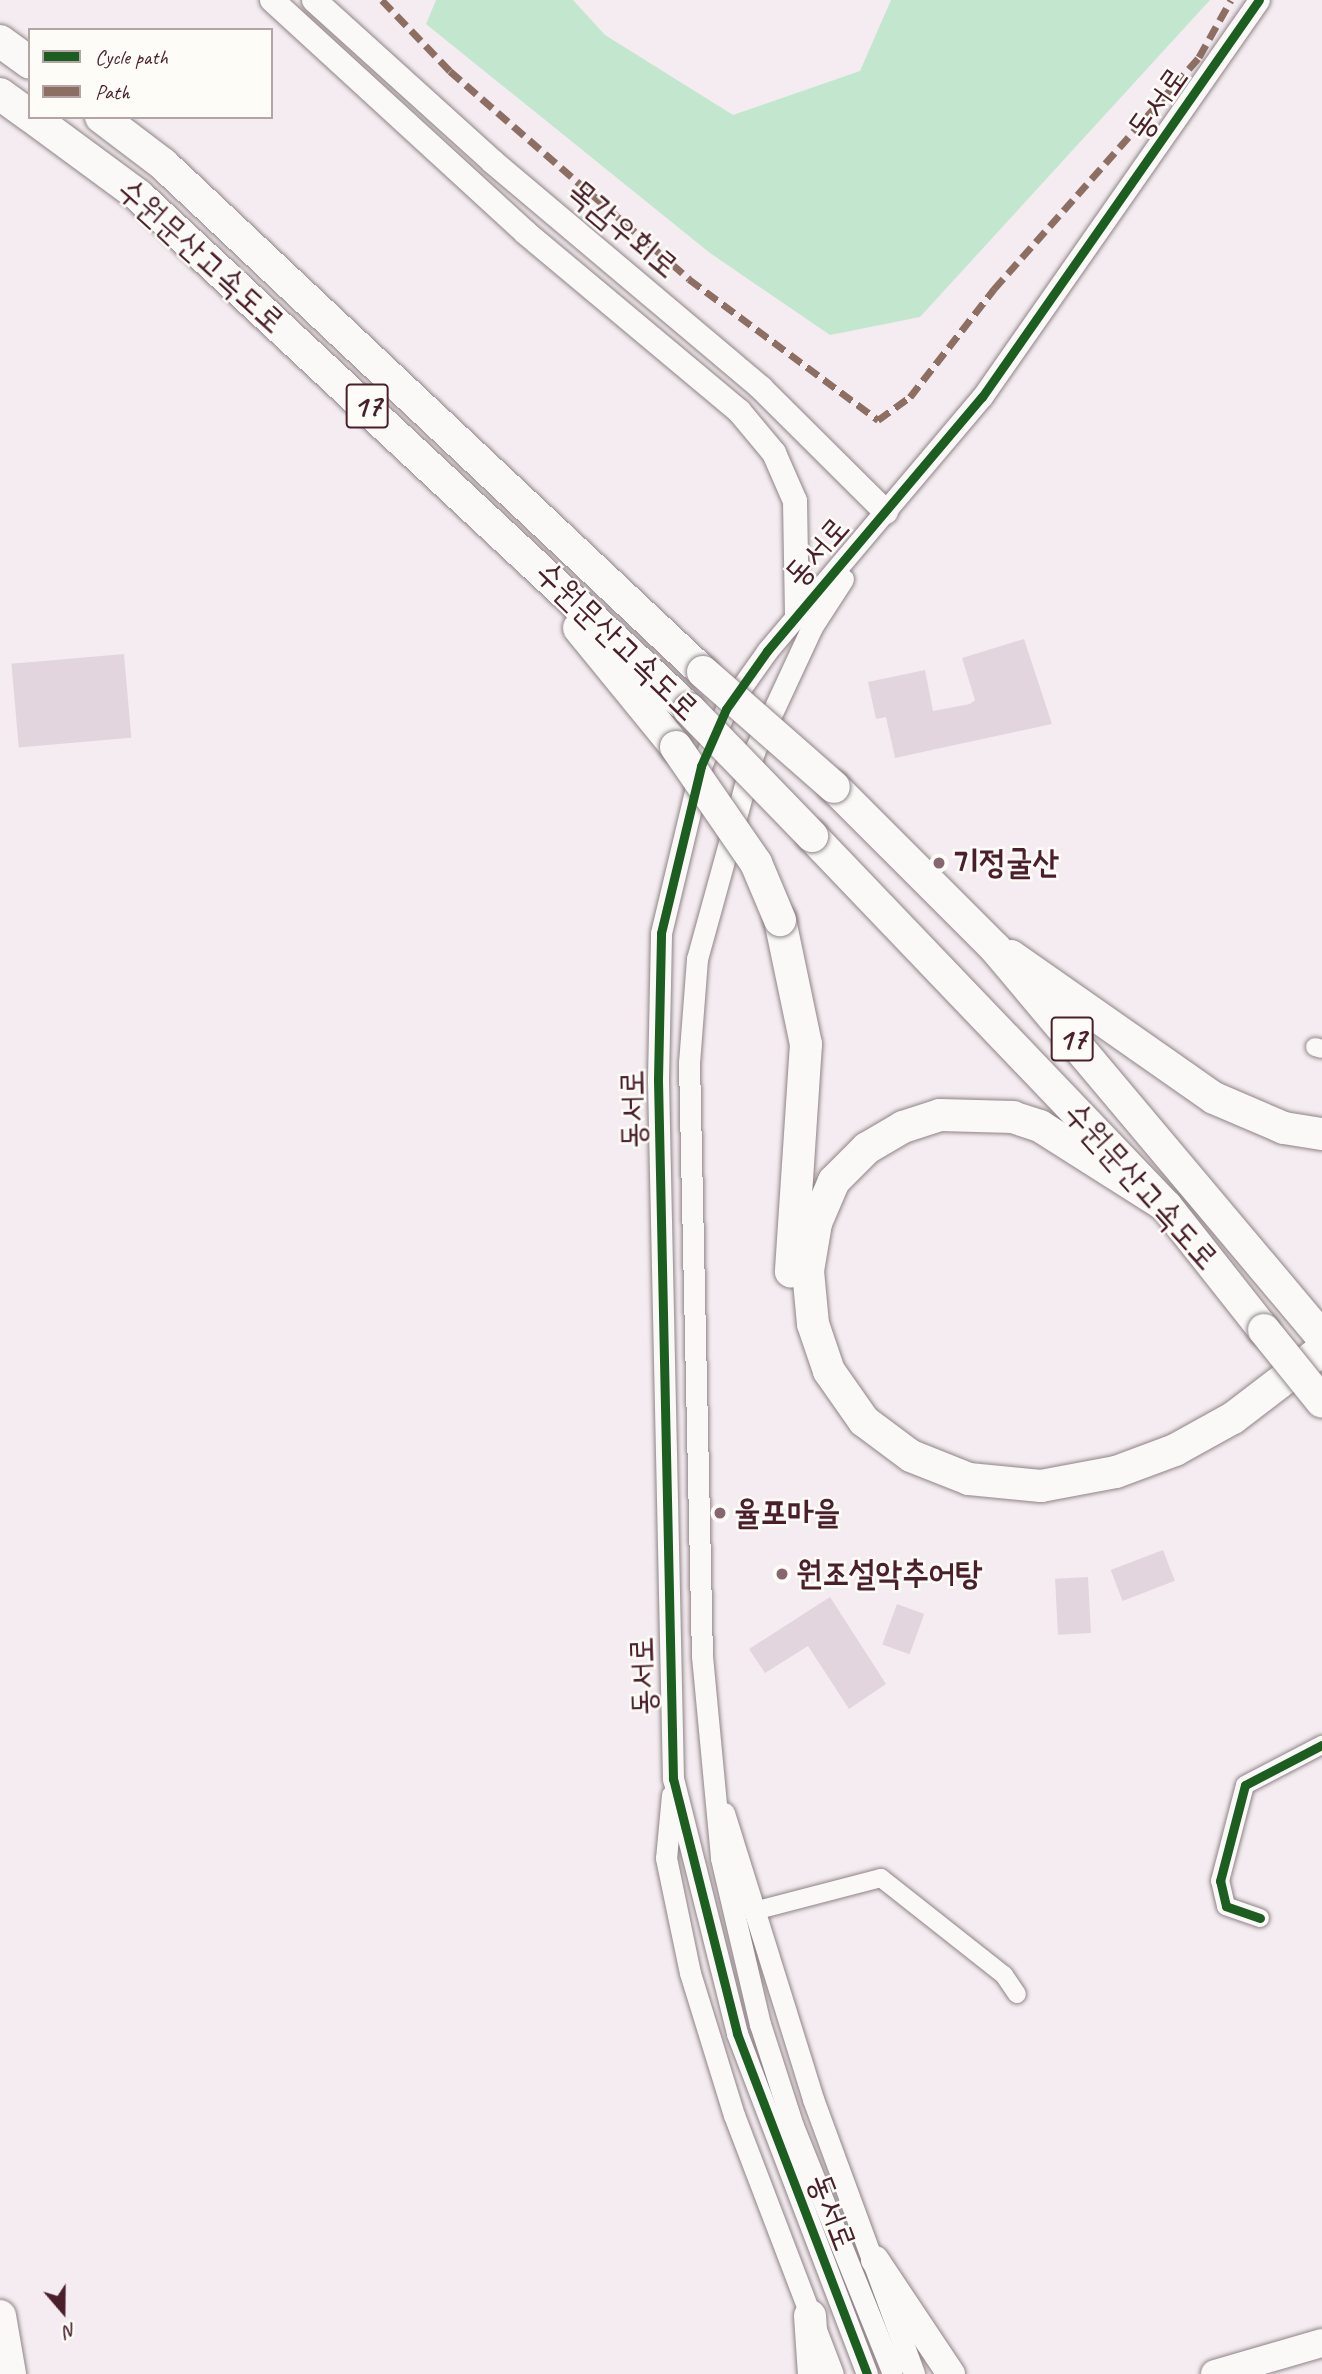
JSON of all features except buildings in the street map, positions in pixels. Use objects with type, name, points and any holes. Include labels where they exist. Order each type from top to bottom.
[{"type":"highway","points":[[0,41],[28,62]]},
{"type":"highway","name":"수원문산고속도로","points":[[0,94],[28,115]]},
{"type":"highway","name":"수원문산고속도로","points":[[34,119],[139,196],[497,526],[689,709],[1166,1206],[1322,1402]]},
{"type":"highway","name":"수원문산고속도로","points":[[104,119],[163,164],[703,672],[834,787],[995,948],[1322,1337]]},
{"type":"highway","points":[[497,526],[676,747],[756,863],[780,920],[806,1044],[791,1248],[799,1340],[829,1405],[875,1455],[912,1478],[970,1499],[1074,1503],[1125,1492],[1194,1463],[1322,1374]]},
{"type":"highway","points":[[995,948],[1037,969],[1214,1098],[1284,1128],[1322,1135]]},
{"type":"highway","points":[[1166,1206],[1050,1132],[1013,1117],[940,1115],[902,1127],[867,1148],[834,1181],[817,1223],[808,1271],[813,1324],[829,1371],[864,1421],[911,1456],[969,1479],[1041,1486],[1116,1472],[1185,1445],[1322,1350]]},
{"type":"highway","points":[[875,2260],[951,2374]]},
{"type":"highway","points":[[0,2316],[10,2374]]},
{"type":"highway","points":[[810,2316],[814,2374]]},
{"type":"highway","points":[[1215,2374],[1322,2343]]},
{"type":"main road","points":[[255,0],[334,58]]},
{"type":"main road","name":"목감우회로","points":[[272,0],[526,233],[739,411],[774,453],[795,501],[797,616]]},
{"type":"main road","name":"목감우회로","points":[[314,0],[493,162],[761,388],[886,512]]},
{"type":"main road","points":[[327,0],[357,37]]},
{"type":"street","name":"동서로","points":[[833,2374],[734,2115],[690,1973],[666,1858],[673,1779],[658,1079],[661,933],[701,766],[726,709],[797,616],[982,397],[1259,0]]},
{"type":"street","name":"동서로","points":[[886,512],[812,627],[754,752],[697,959],[690,1089],[702,1656],[721,1858],[760,2024],[793,2126],[892,2371]]},
{"type":"street","points":[[1260,1918],[1226,1906],[1220,1881],[1245,1785],[1322,1745]]},
{"type":"street","name":"동서로","points":[[673,1779],[737,2033],[867,2374]]},
{"type":"street","name":"동서로","points":[[714,1785],[758,1910],[813,2099],[875,2260],[914,2374]]},
{"type":"street","points":[[758,1910],[881,1878],[1004,1975],[1017,1994]]},
{"type":"green space","points":[[436,0],[573,0],[605,35],[733,115],[860,71],[891,0],[1210,0],[920,317],[830,335],[710,253],[426,24]]},
{"type":"marked path","points":[[382,0],[450,71],[689,279],[878,420],[910,397],[994,289],[1199,57],[1231,0]]},
{"type":"cycle path","points":[[867,2374],[737,2033],[673,1779],[658,1079],[661,933],[701,766],[726,709],[767,651],[982,397],[1259,0]]},
{"type":"cycle path","points":[[1260,1918],[1226,1906],[1220,1881],[1245,1785],[1322,1745]]},
{"type":"place","name":"기정굴산","points":[[939,863]]},
{"type":"place","name":"율포마을","points":[[720,1513]]},
{"type":"place","name":"원조설악추어탕","points":[[782,1574]]}]
